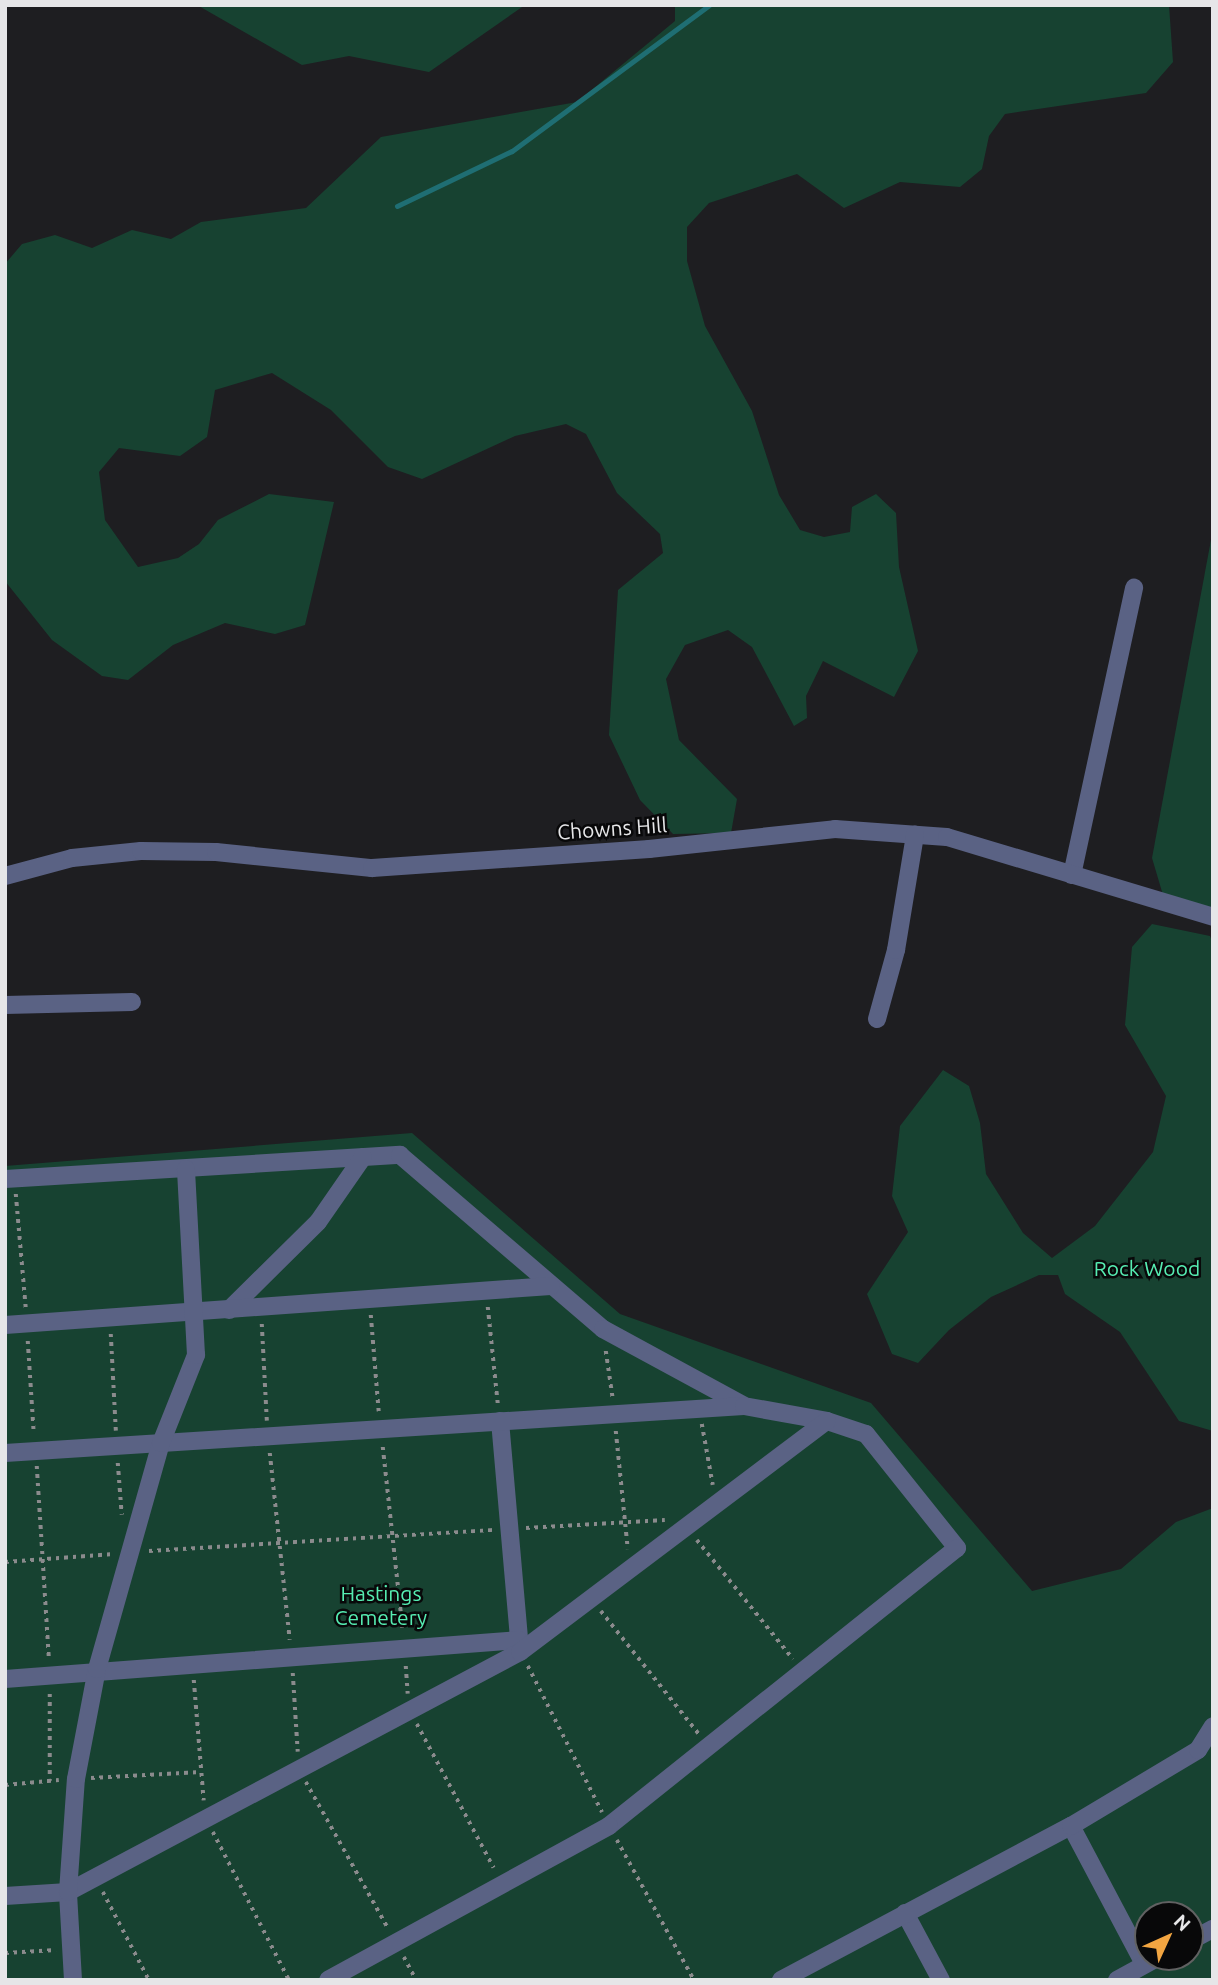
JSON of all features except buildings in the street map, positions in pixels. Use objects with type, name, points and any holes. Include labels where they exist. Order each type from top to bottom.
[{"type":"street","points":[[1072,875],[1134,588]]},
{"type":"street","name":"Chowns Hill","points":[[5,876],[72,858],[142,851],[216,852],[372,867],[649,849],[835,829],[947,837],[1213,917]]},
{"type":"street","points":[[877,1019],[896,950],[915,835]]},
{"type":"street","points":[[5,1005],[132,1002]]},
{"type":"street","points":[[10,1178],[400,1155],[603,1329],[744,1406]]},
{"type":"street","points":[[229,1310],[318,1222],[363,1157]]},
{"type":"street","points":[[73,1980],[68,1892],[76,1779],[97,1669],[161,1443],[196,1355],[186,1169]]},
{"type":"street","points":[[5,1325],[551,1286]]},
{"type":"street","points":[[5,1453],[614,1412],[744,1406],[827,1421],[866,1434],[957,1548],[609,1825],[328,1980]]},
{"type":"street","points":[[500,1421],[520,1646]]},
{"type":"street","points":[[5,1896],[68,1892],[410,1710],[520,1646],[591,1598],[827,1421]]},
{"type":"street","points":[[5,1679],[97,1669],[405,1649],[520,1646]]},
{"type":"street","points":[[781,1980],[1070,1826],[1198,1750],[1213,1726]]},
{"type":"street","points":[[1070,1826],[1134,1931]]},
{"type":"street","points":[[905,1913],[941,1980]]},
{"type":"street","points":[[1116,1980],[1134,1970]]},
{"type":"path","points":[[10,1178],[27,1322],[44,1560],[50,1675],[50,1781]]},
{"type":"path","points":[[486,1291],[500,1421]]},
{"type":"path","points":[[370,1299],[410,1710],[503,1884]]},
{"type":"path","points":[[262,1308],[268,1437],[292,1657],[299,1769],[416,1980]]},
{"type":"path","points":[[603,1329],[624,1520],[632,1568]]},
{"type":"path","points":[[699,1408],[716,1504]]},
{"type":"path","points":[[5,1562],[281,1542],[394,1539],[624,1520],[691,1523],[803,1672]]},
{"type":"path","points":[[591,1598],[709,1746]]},
{"type":"path","points":[[520,1646],[609,1825],[694,1980]]},
{"type":"path","points":[[5,1786],[201,1772]]},
{"type":"path","points":[[95,1878],[149,1980]]},
{"type":"path","points":[[5,1953],[70,1949]]},
{"type":"green space","points":[[197,5],[525,5],[429,72],[349,56],[302,65]]},
{"type":"green space","points":[[675,5],[1169,5],[1173,62],[1146,93],[1005,114],[989,136],[982,169],[960,187],[900,182],[844,208],[797,174],[709,203],[687,227],[687,261],[705,326],[752,411],[779,495],[800,530],[824,537],[850,532],[852,507],[876,494],[896,513],[899,567],[918,651],[894,697],[823,661],[806,696],[807,718],[794,726],[752,647],[728,630],[685,645],[666,679],[679,740],[737,799],[731,833],[673,834],[640,800],[609,735],[618,590],[663,553],[660,534],[617,493],[586,434],[566,424],[515,436],[422,479],[388,467],[331,410],[272,373],[215,390],[207,437],[180,456],[119,448],[99,472],[105,520],[138,567],[178,558],[199,544],[218,520],[269,494],[334,502],[305,625],[275,634],[225,623],[173,645],[128,680],[102,676],[52,640],[5,581],[5,264],[22,244],[55,235],[92,248],[132,230],[171,239],[201,222],[306,208],[381,137],[577,102],[675,21]]},
{"type":"green space","points":[[1213,529],[1213,908],[1163,895],[1152,858]]},
{"type":"green space","name":"Rock Wood","points":[[1152,924],[1210,936],[1213,944],[1213,1431],[1179,1421],[1120,1332],[1065,1294],[1058,1275],[1039,1275],[991,1297],[949,1330],[918,1363],[892,1354],[867,1294],[908,1232],[892,1196],[900,1126],[943,1070],[969,1086],[980,1123],[986,1174],[1023,1233],[1052,1258],[1095,1226],[1153,1152],[1166,1096],[1125,1025],[1132,947]]},
{"type":"green space","name":"Hastings Cemetery","points":[[412,1133],[620,1314],[871,1403],[1032,1591],[1121,1569],[1176,1522],[1213,1508],[1213,1980],[5,1980],[5,1166]]},
{"type":"waterway","points":[[397,206],[512,151],[709,5]]}]
